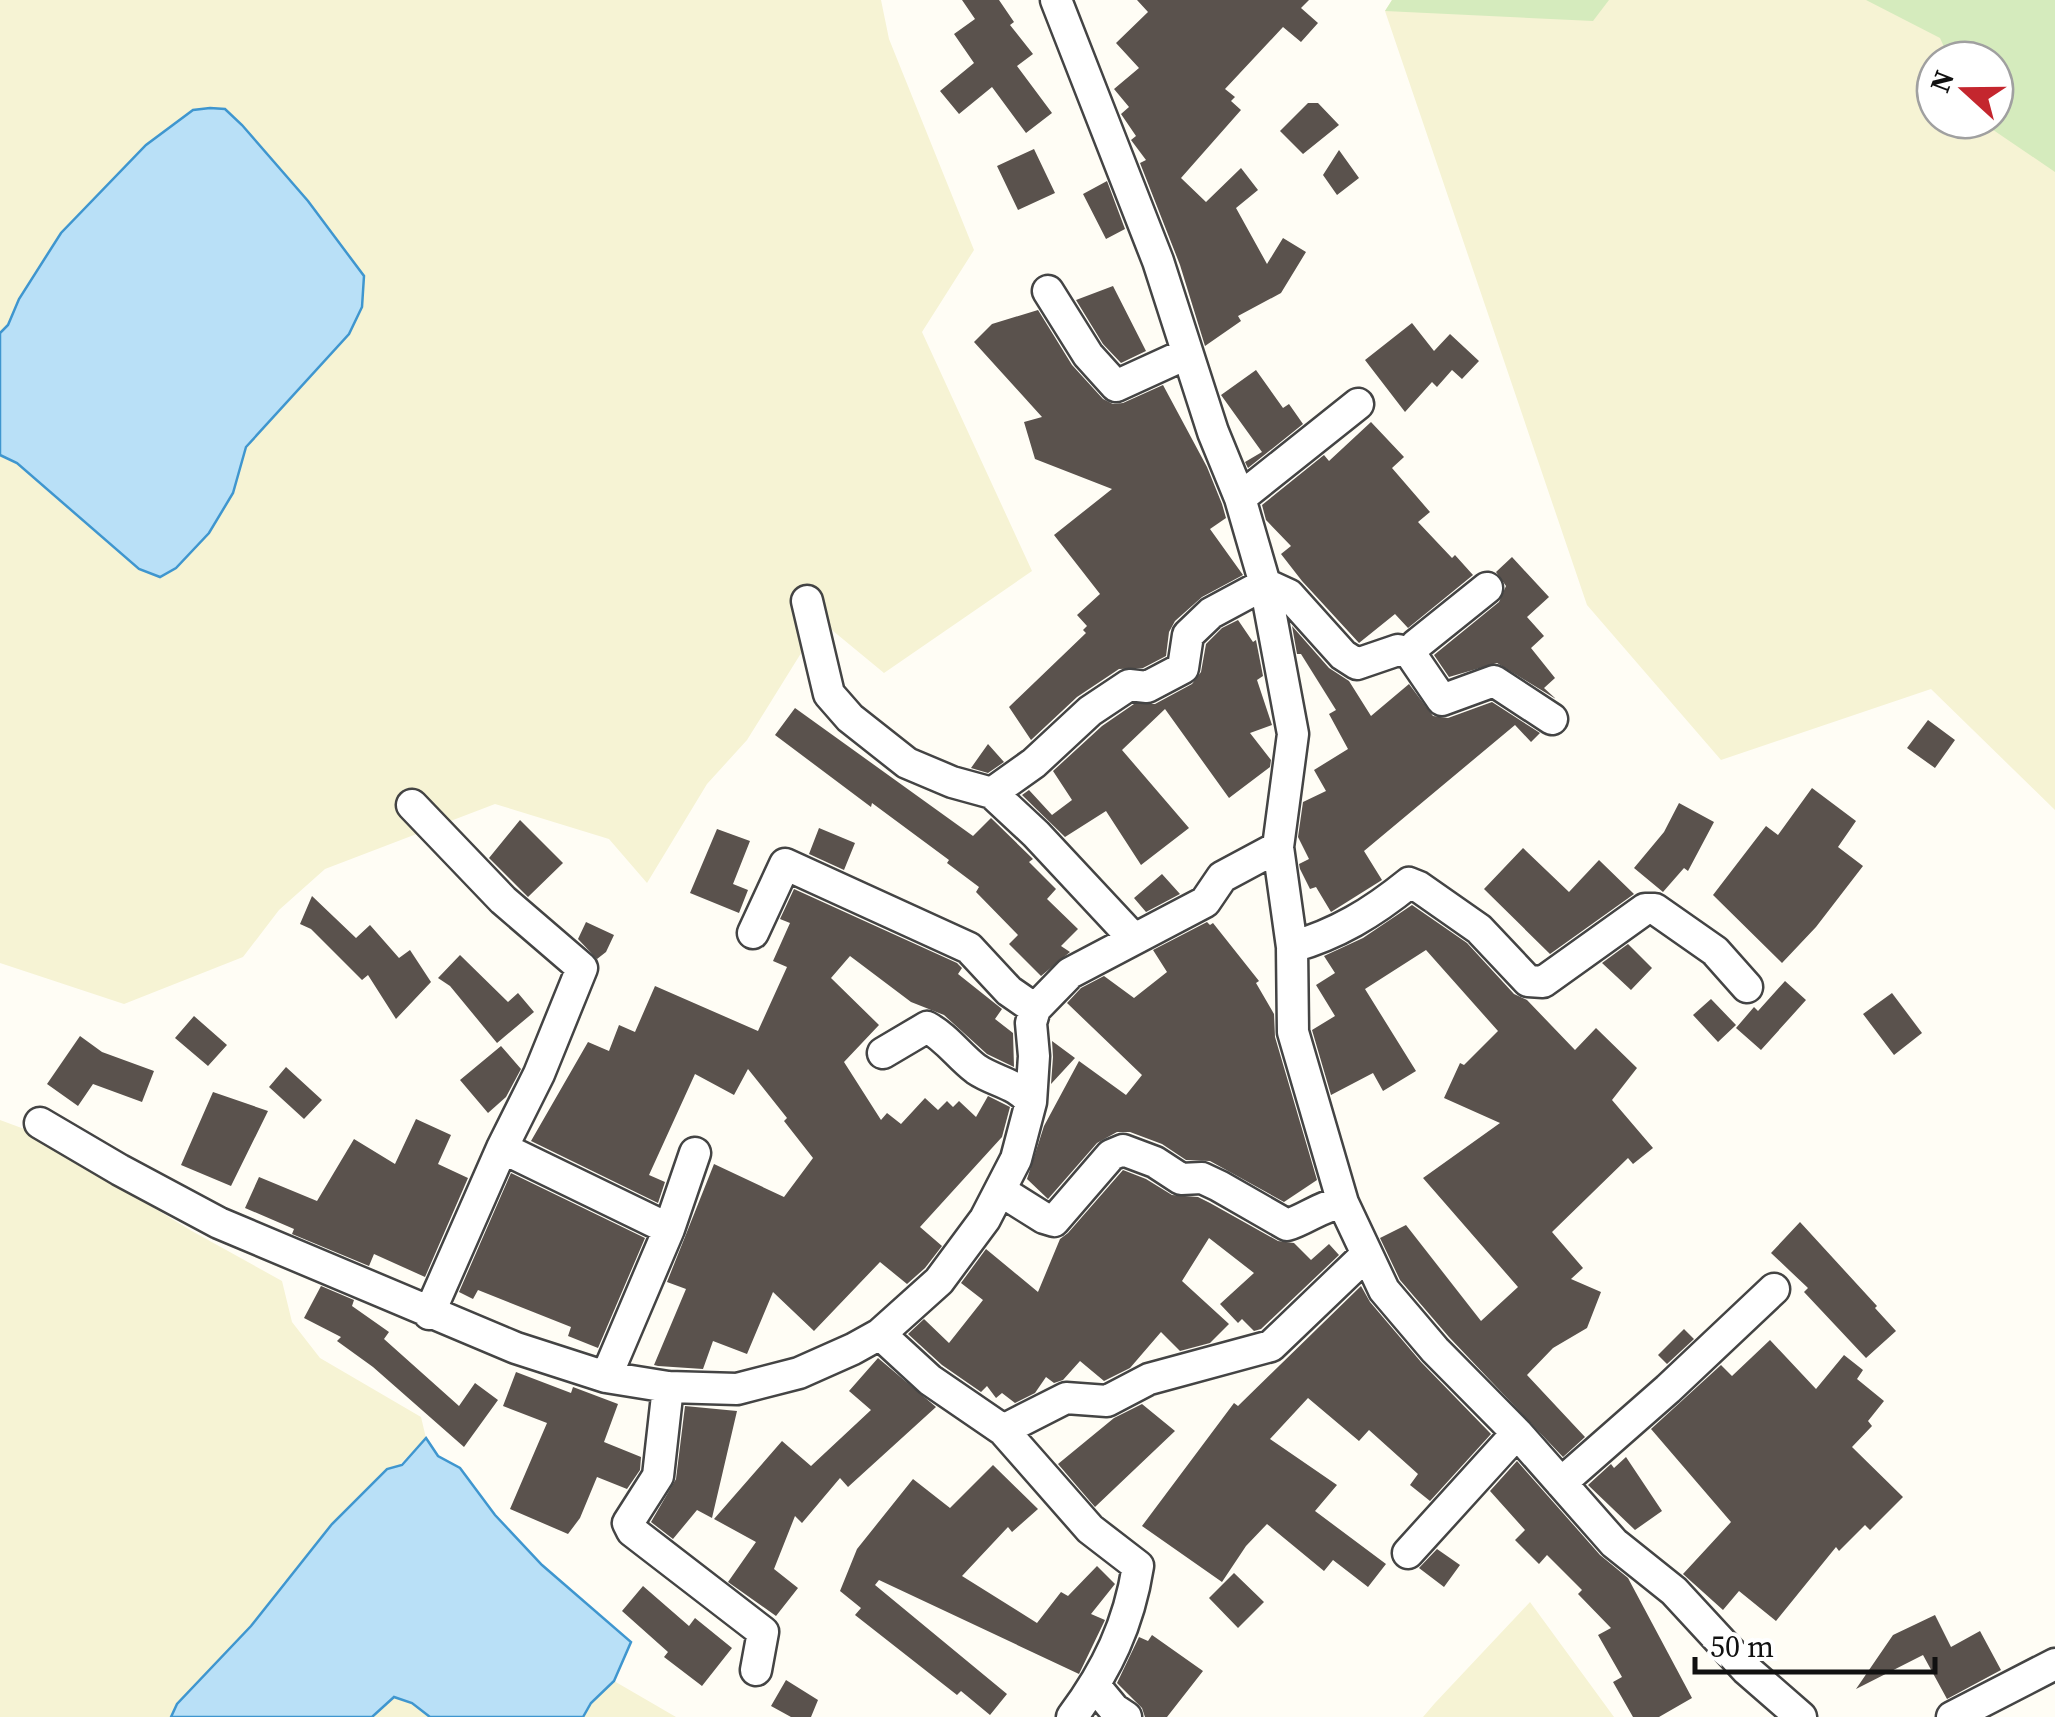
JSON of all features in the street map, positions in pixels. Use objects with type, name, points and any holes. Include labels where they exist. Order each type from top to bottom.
[{"type":"street","points":[[1056,0],[1158,260],[1212,432],[1240,498],[1265,584],[1293,734],[1278,847],[1292,947],[1292,1032],[1343,1203],[1384,1290],[1434,1350],[1517,1433],[1614,1543],[1674,1591],[1747,1670],[1801,1717]]},
{"type":"street","points":[[1048,291],[1088,354],[1116,386],[1186,354]]},
{"type":"street","points":[[1240,498],[1358,404]]},
{"type":"street","points":[[1265,584],[1290,595],[1343,655],[1356,664],[1398,650],[1410,653],[1442,700],[1494,681],[1552,720]]},
{"type":"street","points":[[992,792],[1034,763],[1090,711],[1128,685],[1147,687],[1183,668],[1188,635],[1211,613],[1265,584]]},
{"type":"street","points":[[1410,653],[1486,588]]},
{"type":"street","points":[[807,601],[829,694],[850,718],[907,763],[952,782],[992,792],[1134,939]]},
{"type":"street","points":[[412,804],[503,900],[582,968],[539,1074],[429,1314]]},
{"type":"street","points":[[40,1123],[219,1223],[516,1348],[606,1377],[668,1387],[738,1389],[799,1373],[880,1334],[940,1282],[986,1220],[1016,1160],[1031,1102],[1031,1023],[1035,1010],[1070,973],[1205,902],[1222,877],[1278,847]]},
{"type":"street","points":[[753,933],[784,864],[970,948],[1009,991],[1035,1010]]},
{"type":"street","points":[[1292,947],[1324,938],[1371,914],[1409,883],[1479,929],[1528,982],[1543,982],[1645,908],[1655,909],[1715,951],[1747,987]]},
{"type":"street","points":[[883,1053],[927,1026],[944,1036],[977,1069],[1022,1090],[1031,1102]]},
{"type":"street","points":[[502,1148],[669,1229]]},
{"type":"street","points":[[1001,1192],[1054,1221],[1111,1156],[1123,1150],[1155,1162],[1181,1179],[1202,1178],[1287,1226],[1305,1220],[1327,1204],[1343,1203]]},
{"type":"street","points":[[606,1377],[669,1229],[695,1153]]},
{"type":"street","points":[[1003,1430],[1066,1398],[1107,1401],[1148,1379],[1270,1346],[1366,1255]]},
{"type":"street","points":[[1562,1484],[1774,1288]]},
{"type":"street","points":[[880,1334],[930,1380],[1003,1430],[1090,1529],[1138,1566],[1132,1608],[1095,1686],[1072,1717]]},
{"type":"street","points":[[668,1387],[658,1476],[628,1524],[632,1532],[692,1580],[764,1632],[756,1670]]},
{"type":"street","points":[[1408,1552],[1517,1433]]},
{"type":"street","points":[[1952,1717],[2055,1664]]},
{"type":"street","points":[[1095,1686],[1126,1717]]},
{"type":"shaded area","points":[[0,0],[881,0],[889,39],[974,250],[922,332],[1032,571],[884,673],[821,621],[747,740],[707,784],[647,883],[609,839],[495,804],[325,869],[279,910],[243,957],[124,1004],[0,963]]},
{"type":"shaded area","points":[[1392,0],[2055,0],[2055,810],[1931,689],[1721,760],[1587,605],[1385,11]]},
{"type":"shaded area","points":[[0,1120],[27,1130],[282,1281],[292,1322],[320,1358],[421,1417],[426,1438],[283,1583],[251,1626],[177,1704],[171,1717],[0,1717]]},
{"type":"shaded area","points":[[1530,1602],[1614,1717],[1423,1717],[1435,1703]]},
{"type":"shaded area","points":[[614,1681],[676,1717],[583,1717],[591,1703]]},
{"type":"shaded area","points":[[394,1697],[412,1703],[430,1717],[372,1717]]},
{"type":"green space","points":[[1392,0],[1609,0],[1593,21],[1385,11]]},
{"type":"green space","points":[[1866,0],[2055,0],[2055,172],[2008,140],[2015,140],[2015,40],[1940,38]]},
{"type":"water","points":[[225,109],[242,125],[308,201],[364,276],[362,307],[349,334],[246,447],[233,493],[209,533],[176,568],[160,577],[139,569],[17,463],[0,455],[0,333],[61,233],[146,145],[193,110]]},
{"type":"water","points":[[426,1438],[438,1456],[460,1468],[495,1515],[542,1565],[631,1642],[614,1681],[591,1703],[583,1717],[430,1717],[412,1703],[394,1697],[372,1717],[171,1717],[177,1704],[251,1626],[332,1524],[387,1469],[402,1465]]},
{"type":"building","points":[[962,0],[999,0],[1014,22],[1010,25],[1033,54],[1017,66],[1052,113],[1026,133],[992,87],[959,114],[940,91],[974,63],[954,34],[975,19]]},
{"type":"building","points":[[1137,0],[1309,0],[1301,8],[1318,23],[1301,42],[1283,27],[1225,89],[1235,97],[1231,101],[1241,110],[1181,178],[1206,202],[1241,168],[1258,190],[1236,208],[1267,264],[1283,238],[1306,252],[1281,293],[1238,316],[1241,321],[1205,346],[1180,265],[1140,163],[1146,160],[1131,140],[1136,136],[1121,114],[1129,107],[1114,89],[1139,68],[1116,43],[1148,12]]},
{"type":"building","points":[[1308,103],[1318,103],[1339,125],[1303,154],[1280,131]]},
{"type":"building","points":[[1034,149],[1055,193],[1018,210],[997,166]]},
{"type":"building","points":[[1339,150],[1359,178],[1337,195],[1323,175]]},
{"type":"building","points":[[1107,181],[1125,229],[1106,239],[1083,194]]},
{"type":"building","points":[[1113,286],[1146,351],[1121,363],[1103,344],[1076,300]]},
{"type":"building","points":[[1038,310],[1072,365],[1103,399],[1123,403],[1163,385],[1222,504],[1226,518],[1210,529],[1243,575],[1202,597],[1175,621],[1169,632],[1166,656],[1143,668],[1119,669],[1077,697],[1031,740],[1009,707],[1086,633],[1083,630],[1087,626],[1077,615],[1100,594],[1054,535],[1112,489],[1035,459],[1024,422],[1042,417],[974,342],[992,324]]},
{"type":"building","points":[[1412,323],[1434,351],[1450,334],[1479,361],[1462,379],[1452,370],[1437,387],[1432,382],[1405,412],[1365,360]]},
{"type":"building","points":[[1256,370],[1283,408],[1289,404],[1303,424],[1248,468],[1245,462],[1262,452],[1221,395]]},
{"type":"building","points":[[1371,422],[1404,457],[1392,468],[1430,512],[1418,522],[1473,575],[1408,628],[1395,614],[1359,643],[1281,554],[1291,546],[1266,520],[1262,505],[1324,455],[1329,461]]},
{"type":"building","points":[[1512,557],[1549,597],[1527,617],[1544,636],[1531,648],[1555,678],[1544,688],[1556,699],[1497,663],[1449,677],[1434,655],[1499,602],[1506,586],[1496,572]]},
{"type":"building","points":[[1238,620],[1253,642],[1256,640],[1263,676],[1257,680],[1272,725],[1250,733],[1271,760],[1270,767],[1229,798],[1165,709],[1122,750],[1189,828],[1141,865],[1106,811],[1065,837],[1022,795],[1029,790],[1052,815],[1072,800],[1053,771],[1102,726],[1134,704],[1155,704],[1192,684],[1201,672],[1206,644],[1222,628]]},
{"type":"building","points":[[1292,626],[1329,668],[1349,681],[1371,716],[1409,684],[1433,716],[1448,718],[1492,702],[1540,733],[1531,742],[1515,725],[1364,851],[1382,880],[1331,912],[1316,887],[1310,889],[1300,869],[1299,864],[1309,859],[1298,837],[1303,802],[1326,791],[1314,770],[1348,749],[1329,714],[1336,710],[1301,654],[1297,654]]},
{"type":"building","points":[[795,708],[973,836],[991,818],[1033,859],[1029,862],[1056,889],[1047,899],[1078,929],[1061,946],[1070,952],[1041,976],[1009,944],[1018,935],[976,892],[979,887],[947,863],[949,860],[775,735]]},
{"type":"building","points":[[1928,720],[1955,740],[1935,768],[1907,748]]},
{"type":"building","points":[[988,744],[1004,762],[988,773],[971,768]]},
{"type":"building","points":[[1812,788],[1856,821],[1838,847],[1863,866],[1816,927],[1782,963],[1713,895],[1766,826],[1778,835]]},
{"type":"building","points":[[1679,803],[1714,822],[1688,871],[1684,868],[1663,892],[1634,868],[1664,832]]},
{"type":"building","points":[[520,820],[563,863],[528,897],[489,858]]},
{"type":"building","points":[[819,828],[855,843],[844,870],[809,854]]},
{"type":"building","points":[[717,829],[750,841],[733,884],[748,890],[739,913],[690,893]]},
{"type":"building","points":[[1523,848],[1569,892],[1599,860],[1634,894],[1550,954],[1484,889]]},
{"type":"building","points":[[1162,874],[1180,894],[1146,912],[1134,898]]},
{"type":"building","points":[[794,889],[957,963],[962,968],[958,974],[1002,1009],[995,1019],[1013,1033],[1014,1067],[987,1054],[944,1015],[911,1002],[850,956],[831,978],[879,1025],[844,1062],[881,1120],[887,1113],[901,1124],[925,1098],[938,1110],[947,1101],[953,1107],[959,1101],[976,1117],[988,1096],[1010,1107],[1002,1137],[920,1227],[942,1246],[907,1284],[880,1262],[814,1331],[773,1292],[747,1354],[713,1341],[703,1369],[654,1365],[686,1289],[667,1282],[714,1164],[784,1197],[813,1158],[748,1069],[734,1095],[695,1074],[649,1175],[665,1182],[658,1203],[531,1141],[588,1042],[609,1051],[619,1025],[635,1032],[655,986],[758,1031],[787,967],[773,961],[790,923],[780,919]]},
{"type":"building","points":[[312,896],[356,938],[370,925],[399,958],[410,950],[431,982],[396,1019],[368,975],[362,980],[311,929],[300,924]]},
{"type":"building","points":[[1412,905],[1467,943],[1514,994],[1527,1000],[1575,1050],[1596,1028],[1637,1068],[1612,1100],[1653,1148],[1633,1164],[1628,1158],[1552,1232],[1583,1268],[1571,1279],[1601,1292],[1587,1328],[1553,1348],[1527,1375],[1585,1437],[1563,1457],[1400,1280],[1380,1238],[1406,1225],[1481,1321],[1518,1287],[1423,1178],[1500,1123],[1444,1098],[1460,1063],[1464,1065],[1498,1031],[1426,950],[1365,989],[1416,1071],[1383,1091],[1373,1073],[1331,1095],[1312,1030],[1335,1016],[1316,985],[1335,973],[1324,956],[1363,938]]},
{"type":"building","points":[[586,922],[614,935],[606,952],[597,959],[578,939]]},
{"type":"building","points":[[1207,922],[1213,923],[1259,981],[1256,983],[1274,1014],[1275,1037],[1317,1180],[1284,1202],[1210,1161],[1186,1160],[1162,1144],[1130,1132],[1117,1132],[1097,1143],[1048,1199],[1027,1179],[1044,1126],[1079,1061],[1126,1095],[1142,1075],[1067,1003],[1081,988],[1104,976],[1134,998],[1167,972],[1153,950]]},
{"type":"building","points":[[1628,944],[1652,968],[1631,990],[1602,963]]},
{"type":"building","points":[[460,955],[508,1002],[518,993],[534,1012],[497,1043],[450,986],[438,978]]},
{"type":"building","points":[[1785,981],[1806,1000],[1761,1050],[1736,1028]]},
{"type":"building","points":[[1892,993],[1922,1033],[1894,1055],[1863,1014]]},
{"type":"building","points":[[1711,999],[1736,1025],[1718,1042],[1693,1015]]},
{"type":"building","points":[[194,1016],[227,1045],[208,1066],[175,1038]]},
{"type":"building","points":[[80,1036],[102,1052],[154,1071],[142,1102],[93,1084],[78,1106],[47,1084]]},
{"type":"building","points":[[1052,1041],[1075,1058],[1051,1084],[1053,1057]]},
{"type":"building","points":[[501,1046],[521,1069],[506,1097],[488,1113],[460,1080]]},
{"type":"building","points":[[286,1067],[322,1100],[304,1119],[269,1087]]},
{"type":"building","points":[[213,1092],[268,1111],[231,1186],[181,1165]]},
{"type":"building","points":[[416,1119],[451,1135],[438,1164],[468,1178],[425,1277],[374,1254],[369,1266],[292,1234],[294,1229],[245,1208],[259,1177],[317,1201],[354,1139],[395,1164]]},
{"type":"building","points":[[1123,1170],[1172,1195],[1198,1197],[1278,1241],[1294,1243],[1311,1260],[1329,1244],[1339,1255],[1261,1329],[1254,1331],[1242,1319],[1238,1323],[1220,1304],[1254,1273],[1209,1238],[1182,1281],[1229,1324],[1210,1343],[1180,1351],[1161,1332],[1130,1368],[1104,1381],[1080,1361],[1063,1380],[1054,1383],[1046,1377],[1035,1393],[1015,1403],[1002,1393],[996,1398],[987,1386],[981,1392],[942,1365],[908,1334],[924,1319],[949,1343],[983,1300],[961,1283],[986,1249],[1038,1292],[1060,1239]]},
{"type":"building","points":[[511,1173],[645,1238],[598,1348],[568,1336],[571,1327],[478,1290],[473,1299],[459,1292]]},
{"type":"building","points":[[1800,1222],[1896,1331],[1866,1358],[1804,1292],[1808,1288],[1771,1253]]},
{"type":"building","points":[[321,1286],[354,1300],[352,1306],[389,1332],[384,1339],[459,1406],[475,1383],[498,1400],[464,1447],[373,1367],[337,1341],[341,1337],[304,1318]]},
{"type":"building","points":[[1361,1286],[1421,1362],[1491,1434],[1430,1501],[1410,1485],[1418,1474],[1369,1430],[1359,1441],[1308,1398],[1270,1439],[1337,1485],[1315,1511],[1386,1564],[1368,1587],[1333,1560],[1324,1571],[1267,1524],[1246,1546],[1222,1582],[1142,1526],[1234,1403],[1238,1406]]},
{"type":"building","points":[[1684,1329],[1694,1339],[1667,1364],[1658,1355]]},
{"type":"building","points":[[1770,1340],[1816,1389],[1844,1355],[1863,1370],[1857,1379],[1884,1401],[1868,1421],[1872,1426],[1852,1447],[1903,1497],[1870,1530],[1865,1525],[1839,1551],[1836,1547],[1776,1621],[1739,1591],[1723,1610],[1683,1574],[1731,1522],[1651,1429],[1721,1365],[1732,1376]]},
{"type":"building","points":[[878,1358],[936,1407],[848,1487],[840,1478],[802,1523],[795,1516],[774,1569],[798,1588],[776,1616],[728,1582],[756,1542],[714,1519],[782,1441],[811,1466],[871,1410],[849,1391]]},
{"type":"building","points":[[516,1372],[571,1393],[573,1387],[618,1404],[604,1442],[641,1457],[640,1470],[627,1489],[597,1477],[580,1518],[568,1534],[510,1509],[547,1423],[503,1406]]},
{"type":"building","points":[[1142,1404],[1175,1431],[1095,1507],[1058,1464],[1114,1418]]},
{"type":"building","points":[[685,1406],[737,1411],[712,1518],[697,1510],[673,1539],[651,1522],[676,1479]]},
{"type":"building","points":[[1626,1457],[1662,1511],[1635,1530],[1588,1485],[1611,1464],[1614,1468]]},
{"type":"building","points":[[1517,1461],[1600,1555],[1628,1578],[1692,1698],[1659,1717],[1633,1717],[1613,1682],[1622,1677],[1598,1635],[1611,1628],[1578,1594],[1582,1590],[1547,1555],[1539,1564],[1515,1540],[1525,1530],[1490,1491]]},
{"type":"building","points":[[993,1465],[1038,1509],[1012,1532],[1008,1527],[962,1576],[1037,1623],[1061,1592],[1068,1596],[1097,1566],[1115,1584],[1091,1614],[1105,1620],[1079,1674],[879,1580],[875,1585],[1007,1694],[990,1715],[961,1691],[957,1695],[855,1615],[861,1608],[840,1591],[857,1549],[913,1479],[950,1508]]},
{"type":"building","points":[[1437,1549],[1460,1565],[1444,1587],[1419,1568]]},
{"type":"building","points":[[1234,1573],[1264,1602],[1238,1628],[1209,1598]]},
{"type":"building","points":[[643,1586],[689,1626],[695,1618],[732,1648],[702,1686],[664,1657],[668,1652],[622,1611]]},
{"type":"building","points":[[1935,1615],[1951,1647],[1980,1631],[2001,1670],[1947,1699],[1923,1655],[1856,1689],[1893,1635]]},
{"type":"building","points":[[1152,1635],[1203,1671],[1167,1717],[1145,1717],[1142,1708],[1117,1683],[1139,1637],[1148,1641]]},
{"type":"building","points":[[786,1680],[818,1700],[811,1717],[791,1717],[771,1706]]}]
